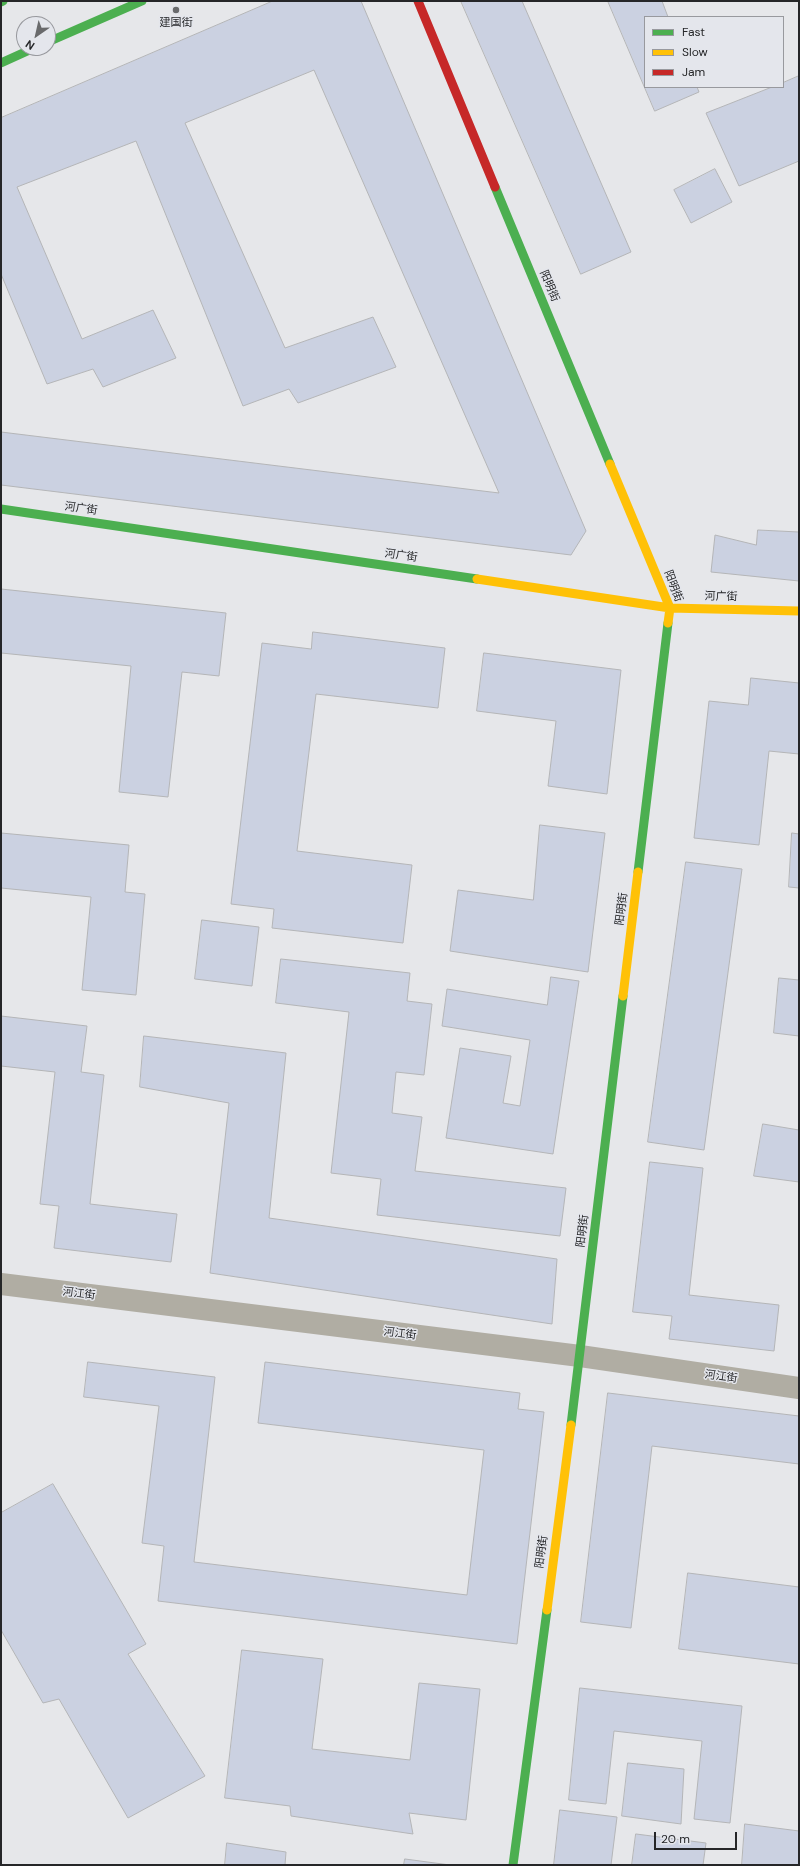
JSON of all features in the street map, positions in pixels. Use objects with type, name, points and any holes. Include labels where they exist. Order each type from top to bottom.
[{"type":"street","points":[[56,39],[142,1]]},
{"type":"street","name":"阳明街","points":[[418,1],[670,608],[580,1356],[513,1865]]},
{"type":"street","points":[[1,63],[16,56]]},
{"type":"street","name":"河广街","points":[[1,509],[670,608],[799,611]]},
{"type":"street","name":"河江街","points":[[1,1284],[580,1356],[799,1388]]},
{"type":"building","points":[[273,1],[361,1],[586,531],[571,555],[1,485],[1,432],[499,493],[314,70],[185,123],[285,348],[373,317],[396,367],[298,403],[289,389],[243,406],[136,141],[17,187],[82,339],[153,310],[176,358],[103,387],[93,369],[47,384],[1,274],[1,118]]},
{"type":"building","points":[[461,1],[522,1],[631,252],[581,274]]},
{"type":"building","points":[[608,1],[662,1],[668,16],[644,16],[644,85]]},
{"type":"building","points":[[799,76],[799,161],[739,186],[706,113],[769,88],[784,88],[784,83]]},
{"type":"building","points":[[645,88],[697,88],[699,92],[655,111]]},
{"type":"building","points":[[715,169],[732,202],[691,223],[674,190]]},
{"type":"building","points":[[758,530],[799,532],[799,581],[711,572],[715,535],[756,545]]},
{"type":"building","points":[[1,589],[226,613],[219,676],[182,672],[168,797],[119,792],[131,666],[1,653]]},
{"type":"building","points":[[313,632],[445,648],[438,708],[316,694],[297,851],[412,865],[403,943],[272,928],[274,909],[231,904],[262,643],[311,649]]},
{"type":"building","points":[[484,653],[621,670],[607,794],[548,786],[556,721],[477,711]]},
{"type":"building","points":[[751,678],[799,683],[799,754],[769,751],[759,845],[694,838],[709,701],[748,705]]},
{"type":"building","points":[[540,825],[605,833],[588,972],[450,951],[458,890],[533,900]]},
{"type":"building","points":[[1,833],[129,845],[125,892],[145,894],[136,995],[82,990],[91,897],[1,888]]},
{"type":"building","points":[[792,833],[799,834],[799,888],[789,887]]},
{"type":"building","points":[[686,862],[742,869],[704,1150],[648,1142]]},
{"type":"building","points":[[202,920],[259,927],[252,986],[195,979]]},
{"type":"building","points":[[281,959],[410,973],[407,1001],[432,1004],[424,1075],[396,1072],[392,1113],[422,1117],[415,1171],[566,1188],[560,1236],[377,1215],[381,1179],[331,1173],[349,1012],[276,1003]]},
{"type":"building","points":[[551,977],[579,981],[553,1154],[446,1138],[460,1048],[511,1056],[503,1103],[520,1106],[530,1040],[442,1026],[447,989],[547,1005]]},
{"type":"building","points":[[779,978],[799,980],[799,1036],[774,1033]]},
{"type":"building","points":[[1,1016],[87,1026],[81,1072],[104,1075],[90,1204],[177,1214],[171,1262],[54,1248],[59,1206],[40,1204],[55,1072],[1,1066]]},
{"type":"building","points":[[144,1036],[286,1053],[269,1218],[557,1259],[552,1324],[210,1273],[229,1103],[140,1087]]},
{"type":"building","points":[[763,1124],[799,1130],[799,1182],[754,1176]]},
{"type":"building","points":[[650,1162],[703,1168],[689,1295],[779,1305],[774,1351],[669,1339],[672,1316],[633,1312]]},
{"type":"building","points":[[88,1362],[215,1377],[194,1562],[467,1595],[484,1450],[258,1423],[265,1362],[520,1393],[518,1409],[544,1412],[517,1644],[158,1601],[164,1546],[142,1543],[159,1406],[84,1397]]},
{"type":"building","points":[[608,1393],[799,1416],[799,1464],[652,1446],[631,1628],[581,1622]]},
{"type":"building","points":[[53,1484],[146,1644],[128,1654],[205,1776],[128,1818],[59,1699],[43,1703],[1,1630],[1,1513]]},
{"type":"building","points":[[688,1573],[799,1587],[799,1664],[679,1649]]},
{"type":"building","points":[[242,1650],[323,1659],[312,1749],[410,1760],[419,1683],[480,1689],[466,1820],[409,1813],[413,1834],[291,1816],[290,1806],[225,1798]]},
{"type":"building","points":[[580,1688],[742,1706],[730,1823],[694,1819],[702,1741],[614,1731],[606,1804],[569,1800]]},
{"type":"building","points":[[628,1763],[684,1769],[681,1824],[622,1816]]},
{"type":"building","points":[[560,1810],[617,1817],[611,1865],[554,1865]]},
{"type":"building","points":[[745,1824],[799,1831],[799,1865],[742,1865]]},
{"type":"building","points":[[636,1834],[706,1843],[703,1865],[632,1865]]},
{"type":"building","points":[[227,1843],[286,1852],[285,1865],[225,1865]]},
{"type":"building","points":[[405,1859],[450,1865],[404,1865]]},
{"type":"traffic: fast","points":[[56,39],[142,1]]},
{"type":"traffic: fast","points":[[1,63],[16,56]]},
{"type":"traffic: fast","points":[[495,187],[610,464]]},
{"type":"traffic: fast","points":[[1,509],[477,579]]},
{"type":"traffic: fast","points":[[638,872],[668,623]]},
{"type":"traffic: fast","points":[[571,1425],[623,996]]},
{"type":"traffic: fast","points":[[513,1865],[547,1610]]},
{"type":"traffic: slow","points":[[610,464],[670,608],[668,623]]},
{"type":"traffic: slow","points":[[477,579],[670,608],[799,611]]},
{"type":"traffic: slow","points":[[623,996],[638,872]]},
{"type":"traffic: slow","points":[[547,1610],[571,1425]]},
{"type":"traffic: jam","points":[[418,1],[495,187]]},
{"type":"place","name":"建国街","points":[[176,10]]}]
